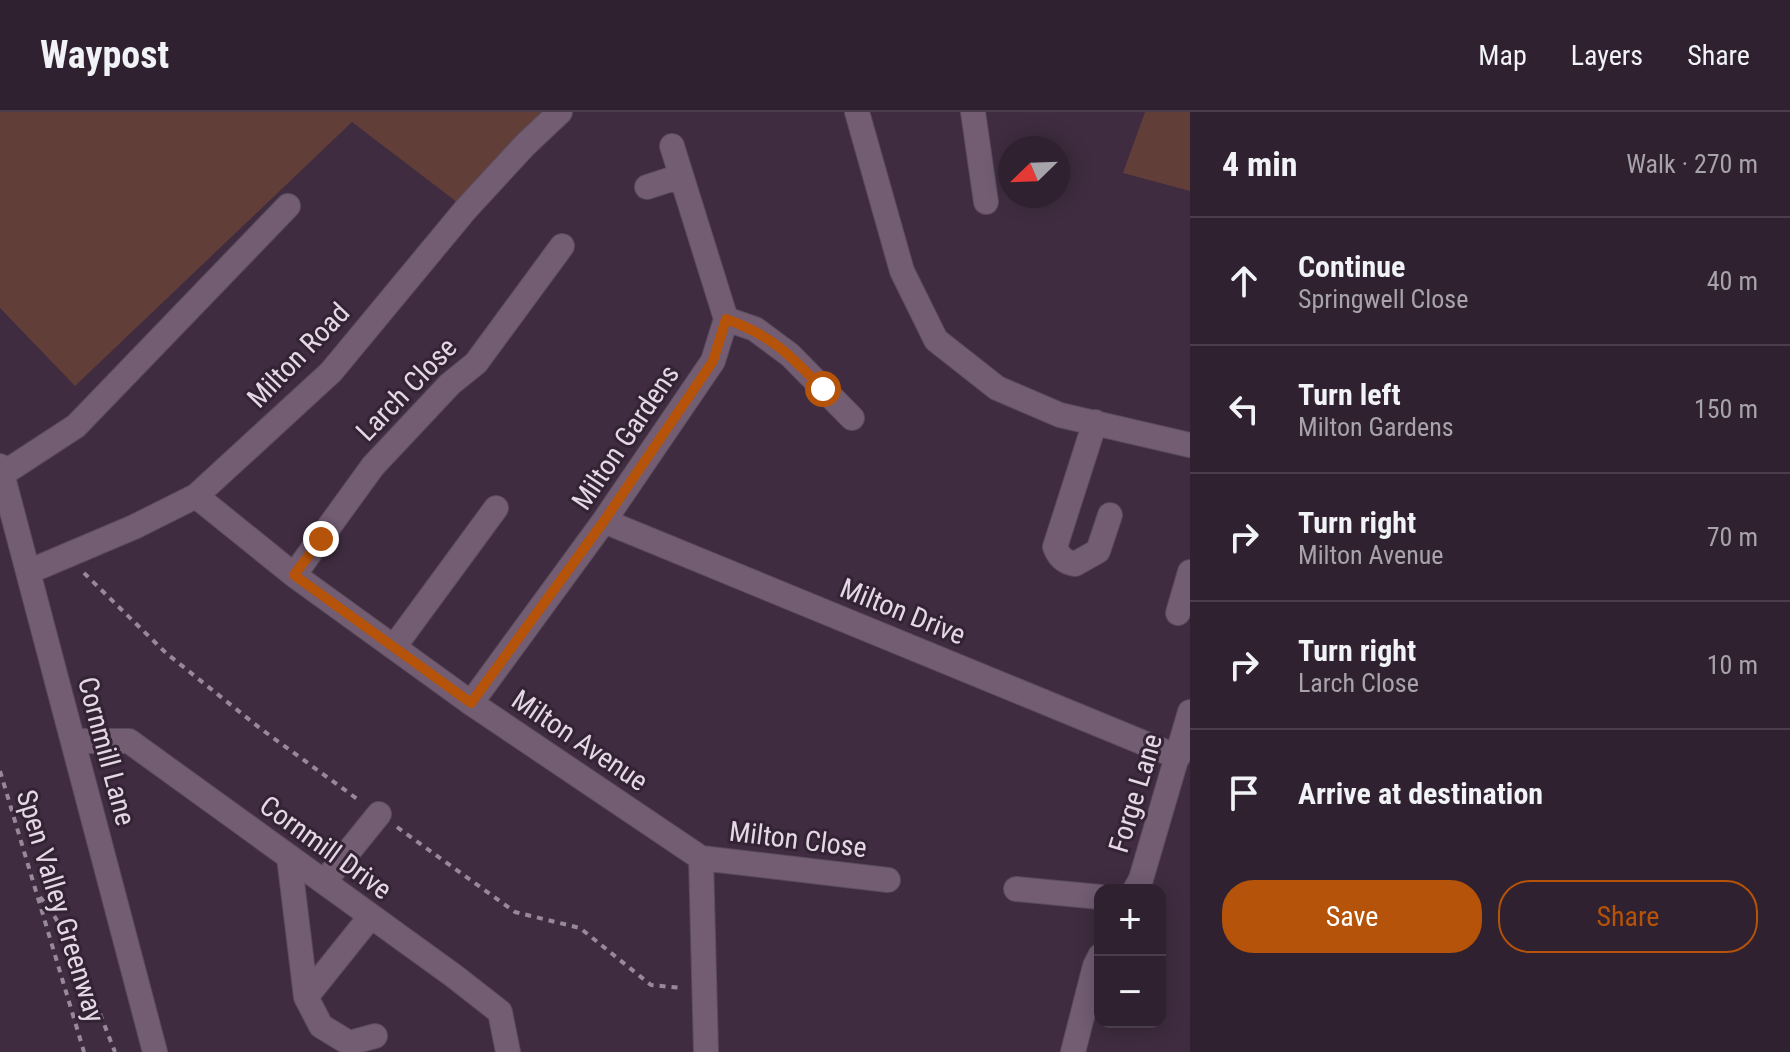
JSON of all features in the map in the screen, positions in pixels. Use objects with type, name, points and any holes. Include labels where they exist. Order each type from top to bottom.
[{"type":"street","name":"Milton Road","points":[[28,572],[134,527],[196,496],[331,372],[466,209],[560,112]]},
{"type":"street","points":[[857,112],[902,271],[936,340],[997,388],[1060,415],[1190,445]]},
{"type":"street","points":[[973,112],[986,202]]},
{"type":"street","points":[[672,146],[726,319],[755,329],[790,355],[852,418]]},
{"type":"street","points":[[647,187],[681,176]]},
{"type":"street","points":[[2,470],[76,426],[288,206]]},
{"type":"street","name":"Larch Close","points":[[294,575],[373,466],[450,384],[476,363],[562,246]]},
{"type":"street","name":"Milton Gardens","points":[[471,703],[604,521],[713,361],[726,319]]},
{"type":"street","points":[[1095,422],[1055,547],[1058,555],[1066,562],[1075,564],[1098,551],[1110,515]]},
{"type":"street","name":"Cornmill Lane","points":[[2,470],[155,1052]]},
{"type":"street","name":"Milton Avenue","points":[[196,496],[294,575],[471,703],[701,858]]},
{"type":"street","points":[[394,647],[496,508]]},
{"type":"street","name":"Milton Drive","points":[[604,521],[1178,757]]},
{"type":"street","points":[[1178,613],[1190,572]]},
{"type":"street","name":"Forge Lane","points":[[1137,884],[1190,712]]},
{"type":"street","name":"Cornmill Drive","points":[[73,741],[129,741],[500,1012],[508,1052]]},
{"type":"street","points":[[324,882],[379,814]]},
{"type":"street","points":[[289,857],[306,997],[321,1026],[349,1043],[375,1036]]},
{"type":"street","points":[[701,858],[706,1052]]},
{"type":"street","name":"Milton Close","points":[[701,858],[888,880]]},
{"type":"street","points":[[1016,889],[1094,896]]},
{"type":"street","points":[[306,997],[371,916]]},
{"type":"street","points":[[1073,1052],[1094,970]]},
{"type":"path","name":"Spen Valley Greenway","points":[[0,771],[84,1052]]},
{"type":"path","points":[[38,895],[51,910],[85,978],[115,1052]]},
{"type":"shaded area","points":[[0,112],[560,112],[466,209],[352,122],[75,386],[0,308]]},
{"type":"shaded area","points":[[1145,112],[1190,112],[1190,191],[1123,173]]},
{"type":"route","points":[[321,539],[294,575],[471,703],[604,521],[713,361],[726,319],[755,329],[790,355],[823,389]]}]
